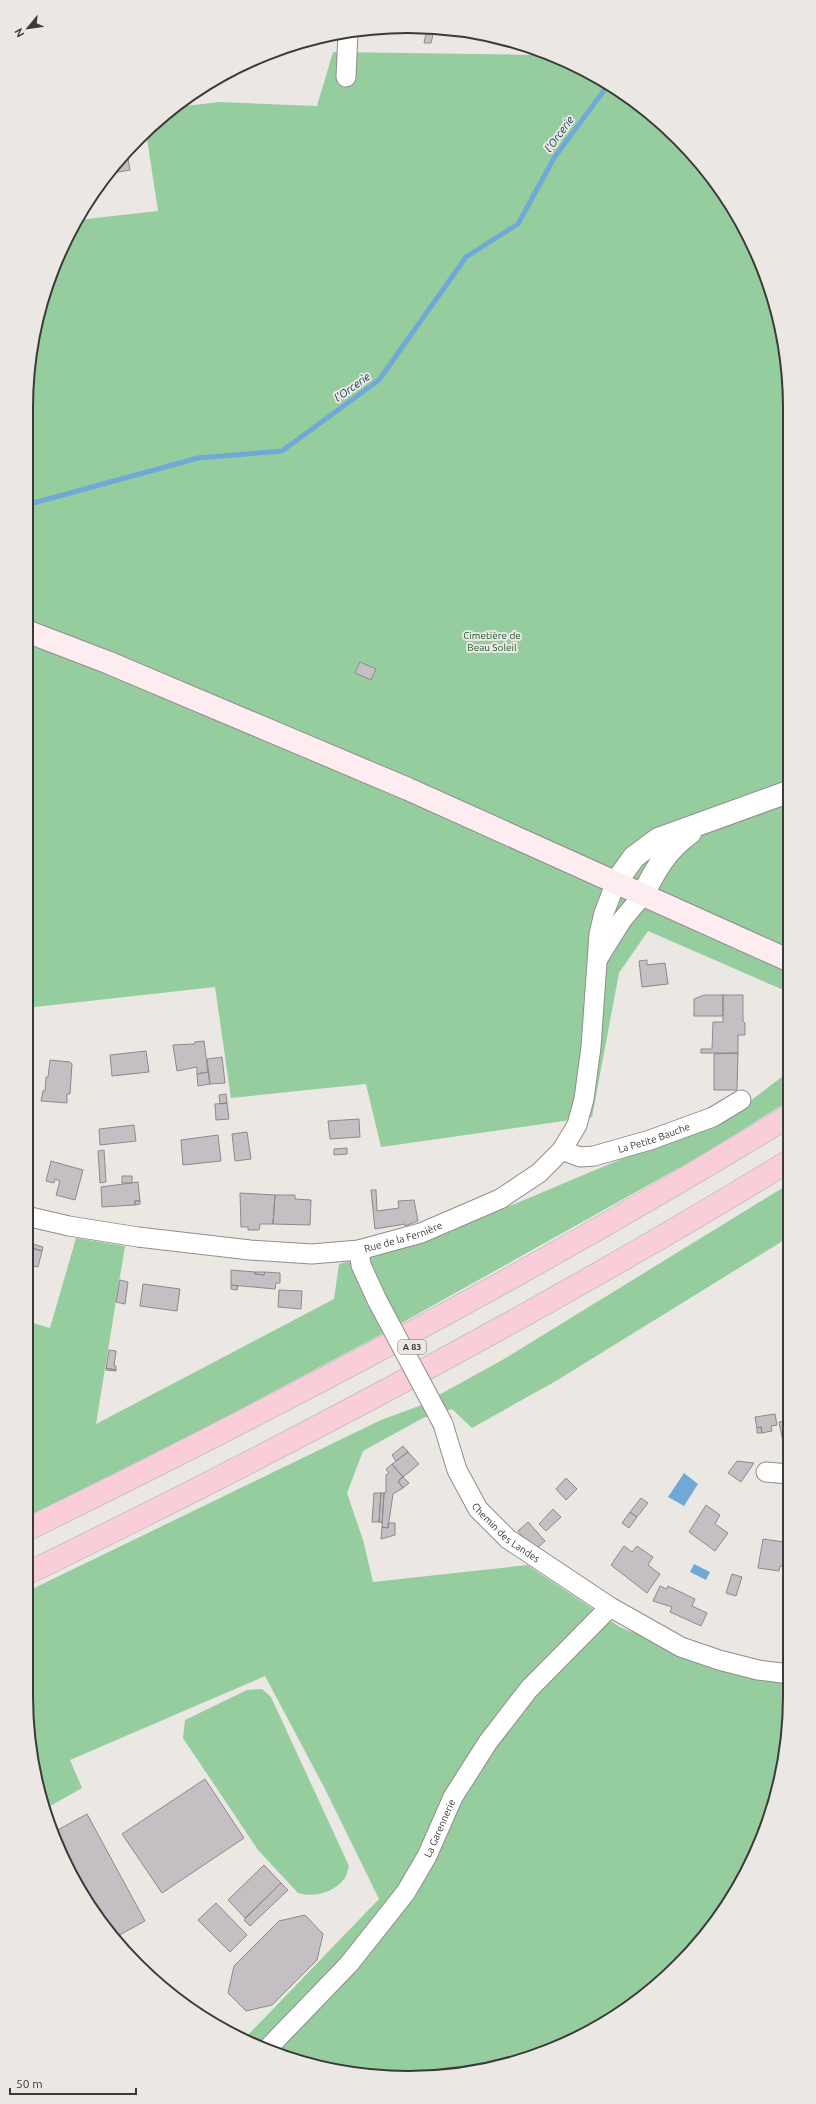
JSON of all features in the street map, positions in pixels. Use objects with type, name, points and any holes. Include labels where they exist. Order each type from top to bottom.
[{"type":"highway","points":[[33,1527],[172,1458],[308,1388],[637,1207],[783,1120]]},
{"type":"highway","name":"A 83","points":[[33,1541],[144,1487],[366,1372],[625,1228],[783,1135]]},
{"type":"highway","name":"A 83","points":[[33,1571],[137,1519],[391,1388],[654,1242],[783,1165]]},
{"type":"main road","points":[[33,635],[108,662],[408,789],[783,958]]},
{"type":"street","points":[[346,77],[348,38]]},
{"type":"street","points":[[616,882],[634,857],[658,839],[783,794]]},
{"type":"street","points":[[643,895],[652,876],[670,849],[702,824]]},
{"type":"street","name":"Rue de la Fernière","points":[[33,1218],[68,1226],[138,1237],[250,1250],[312,1254],[359,1250],[421,1233],[500,1199],[539,1173],[562,1150],[577,1125],[584,1099],[599,958],[599,934],[604,913],[616,882]]},
{"type":"street","name":"Rue de la Fernière","points":[[599,958],[622,920],[643,895]]},
{"type":"street","name":"La Petite Bauche","points":[[562,1150],[580,1157],[594,1156],[650,1140],[713,1117],[741,1100]]},
{"type":"street","name":"Chemin des Landes","points":[[359,1250],[361,1265],[377,1300],[443,1424],[457,1470],[478,1509],[508,1539],[610,1606],[681,1647],[719,1660],[758,1670],[783,1673]]},
{"type":"street","points":[[766,1472],[783,1473]]},
{"type":"street","name":"La Garennerie","points":[[272,2045],[350,1964],[406,1892],[428,1856],[452,1797],[488,1742],[529,1689],[610,1606]]},
{"type":"green space","name":"Cimetière de Beau Soleil","points":[[333,52],[534,55],[552,62],[596,83],[636,110],[673,143],[690,161],[706,180],[733,221],[754,264],[770,311],[780,359],[783,408],[783,990],[648,931],[619,973],[592,1117],[381,1147],[366,1084],[231,1098],[215,987],[33,1007],[33,408],[36,359],[40,335],[53,287],[62,264],[83,219],[158,211],[147,139],[186,106],[220,102],[317,106]]},
{"type":"green space","points":[[783,1076],[783,1105],[702,1155],[382,1334],[139,1463],[33,1515],[33,1323],[50,1328],[76,1238],[125,1246],[96,1424],[334,1299],[339,1264],[424,1242],[740,1109]]},
{"type":"green space","points":[[783,1188],[783,1241],[556,1381],[472,1428],[452,1409],[423,1418],[363,1451],[347,1493],[363,1540],[373,1582],[527,1565],[620,1627],[731,1673],[783,1683],[780,1745],[776,1769],[763,1817],[733,1884],[706,1924],[690,1943],[655,1978],[636,1994],[596,2021],[574,2032],[529,2051],[505,2058],[457,2068],[433,2070],[408,2071],[359,2068],[335,2064],[287,2051],[248,2035],[379,1899],[325,1789],[265,1676],[70,1760],[82,1788],[50,1806],[40,1769],[34,1721],[33,1589],[381,1420],[419,1406],[504,1359]]},
{"type":"green space","points":[[262,1689],[271,1697],[349,1866],[346,1877],[341,1883],[324,1893],[311,1895],[298,1893],[258,1850],[183,1738],[185,1720],[247,1690]]},
{"type":"water","points":[[684,1473],[698,1484],[684,1506],[668,1497]]},
{"type":"water","points":[[694,1564],[710,1572],[706,1580],[690,1572]]},
{"type":"building","points":[[426,34],[433,34],[431,43],[424,43]]},
{"type":"building","points":[[128,159],[130,170],[117,172]]},
{"type":"building","points":[[360,662],[376,669],[371,680],[355,673]]},
{"type":"building","points":[[647,960],[647,965],[665,963],[668,984],[642,987],[639,961]]},
{"type":"building","points":[[704,995],[723,995],[723,1016],[694,1016],[694,999]]},
{"type":"building","points":[[723,995],[743,995],[743,1021],[745,1023],[745,1035],[738,1035],[738,1053],[701,1053],[701,1049],[712,1049],[713,1022],[723,1022]]},
{"type":"building","points":[[204,1041],[208,1072],[197,1074],[197,1067],[177,1071],[173,1045],[194,1044],[195,1042]]},
{"type":"building","points":[[146,1051],[149,1072],[112,1076],[110,1055]]},
{"type":"building","points":[[738,1053],[737,1090],[714,1090],[714,1054]]},
{"type":"building","points":[[222,1057],[225,1083],[210,1084],[207,1059]]},
{"type":"building","points":[[50,1060],[70,1062],[72,1064],[70,1094],[67,1094],[67,1103],[41,1101],[43,1091],[45,1091],[46,1077],[48,1077]]},
{"type":"building","points":[[208,1072],[210,1084],[198,1086],[197,1074]]},
{"type":"building","points":[[226,1094],[227,1103],[220,1104],[219,1095]]},
{"type":"building","points":[[227,1103],[229,1119],[216,1120],[215,1104]]},
{"type":"building","points":[[359,1119],[360,1137],[330,1139],[328,1121]]},
{"type":"building","points":[[134,1125],[136,1141],[100,1145],[99,1129]]},
{"type":"building","points":[[247,1132],[251,1159],[235,1161],[232,1134]]},
{"type":"building","points":[[218,1135],[221,1161],[183,1165],[181,1140]]},
{"type":"building","points":[[347,1148],[347,1154],[334,1155],[334,1149]]},
{"type":"building","points":[[104,1150],[106,1182],[100,1183],[98,1151]]},
{"type":"building","points":[[51,1161],[83,1170],[75,1200],[56,1195],[60,1181],[55,1179],[54,1183],[46,1181]]},
{"type":"building","points":[[122,1176],[132,1176],[132,1183],[122,1183]]},
{"type":"building","points":[[138,1182],[140,1201],[135,1201],[135,1205],[102,1207],[101,1187]]},
{"type":"building","points":[[371,1190],[376,1190],[377,1211],[399,1208],[398,1201],[414,1200],[418,1221],[405,1226],[405,1224],[375,1229]]},
{"type":"building","points":[[240,1193],[275,1195],[273,1224],[260,1224],[259,1230],[248,1230],[248,1227],[241,1227]]},
{"type":"building","points":[[275,1195],[295,1195],[295,1199],[311,1200],[310,1225],[273,1224]]},
{"type":"building","points":[[135,1201],[140,1201],[140,1204],[135,1205]]},
{"type":"building","points":[[33,1244],[43,1247],[42,1251],[33,1248]]},
{"type":"building","points":[[33,1248],[42,1251],[38,1267],[33,1266]]},
{"type":"building","points":[[231,1270],[255,1272],[255,1274],[264,1275],[265,1272],[280,1273],[280,1283],[276,1283],[275,1289],[231,1285]]},
{"type":"building","points":[[255,1272],[265,1272],[264,1275],[255,1274]]},
{"type":"building","points":[[120,1280],[128,1282],[125,1304],[116,1302]]},
{"type":"building","points":[[143,1284],[180,1289],[177,1311],[140,1306]]},
{"type":"building","points":[[231,1285],[238,1286],[237,1290],[231,1289]]},
{"type":"building","points":[[279,1290],[302,1291],[301,1309],[278,1307]]},
{"type":"building","points":[[109,1350],[116,1351],[114,1366],[116,1366],[116,1370],[106,1368]]},
{"type":"building","points":[[106,1368],[116,1370],[116,1371],[106,1370]]},
{"type":"building","points":[[775,1414],[777,1425],[771,1426],[772,1431],[762,1433],[761,1427],[757,1428],[755,1417]]},
{"type":"building","points":[[779,1422],[783,1422],[783,1442]]},
{"type":"building","points":[[761,1427],[762,1433],[757,1433],[757,1428]]},
{"type":"building","points":[[403,1446],[408,1452],[396,1461],[392,1455]]},
{"type":"building","points":[[408,1452],[419,1464],[403,1477],[392,1464]]},
{"type":"building","points":[[737,1461],[754,1463],[741,1482],[728,1473]]},
{"type":"building","points":[[392,1464],[403,1477],[398,1481],[403,1488],[393,1494],[388,1528],[382,1527],[384,1493],[386,1492],[386,1475],[389,1473],[386,1469]]},
{"type":"building","points":[[403,1477],[409,1483],[403,1488],[398,1481]]},
{"type":"building","points":[[566,1478],[577,1489],[566,1500],[556,1489]]},
{"type":"building","points":[[374,1493],[381,1493],[379,1522],[372,1522]]},
{"type":"building","points":[[381,1493],[384,1493],[382,1523],[379,1522]]},
{"type":"building","points":[[641,1498],[648,1503],[637,1517],[630,1512]]},
{"type":"building","points":[[706,1505],[720,1515],[715,1524],[728,1533],[715,1551],[689,1532]]},
{"type":"building","points":[[553,1509],[561,1517],[546,1531],[539,1524]]},
{"type":"building","points":[[630,1512],[637,1517],[629,1528],[622,1523]]},
{"type":"building","points":[[528,1522],[545,1541],[535,1550],[518,1531]]},
{"type":"building","points":[[388,1523],[395,1523],[395,1535],[381,1539],[382,1527],[388,1528]]},
{"type":"building","points":[[763,1539],[783,1542],[783,1566],[780,1566],[779,1571],[758,1568]]},
{"type":"building","points":[[624,1546],[632,1552],[637,1546],[653,1557],[648,1565],[660,1574],[647,1593],[611,1565]]},
{"type":"building","points":[[732,1574],[742,1577],[736,1596],[726,1593]]},
{"type":"building","points":[[660,1586],[667,1589],[668,1586],[695,1599],[692,1606],[707,1613],[701,1626],[670,1612],[672,1607],[653,1601]]},
{"type":"building","points":[[205,1779],[244,1838],[162,1893],[122,1834]]},
{"type":"building","points":[[87,1814],[145,1921],[119,1935],[83,1884],[58,1830]]},
{"type":"building","points":[[264,1865],[281,1883],[245,1918],[228,1900]]},
{"type":"building","points":[[281,1883],[288,1890],[250,1926],[244,1920]]},
{"type":"building","points":[[216,1903],[247,1935],[230,1952],[198,1920]]},
{"type":"building","points":[[305,1915],[323,1934],[317,1960],[272,2005],[246,2011],[228,1993],[234,1966],[279,1921]]},
{"type":"waterway","name":"l'Orcerie","points":[[33,503],[198,458],[282,451],[379,380],[466,257],[518,224],[554,158],[605,89]]}]
